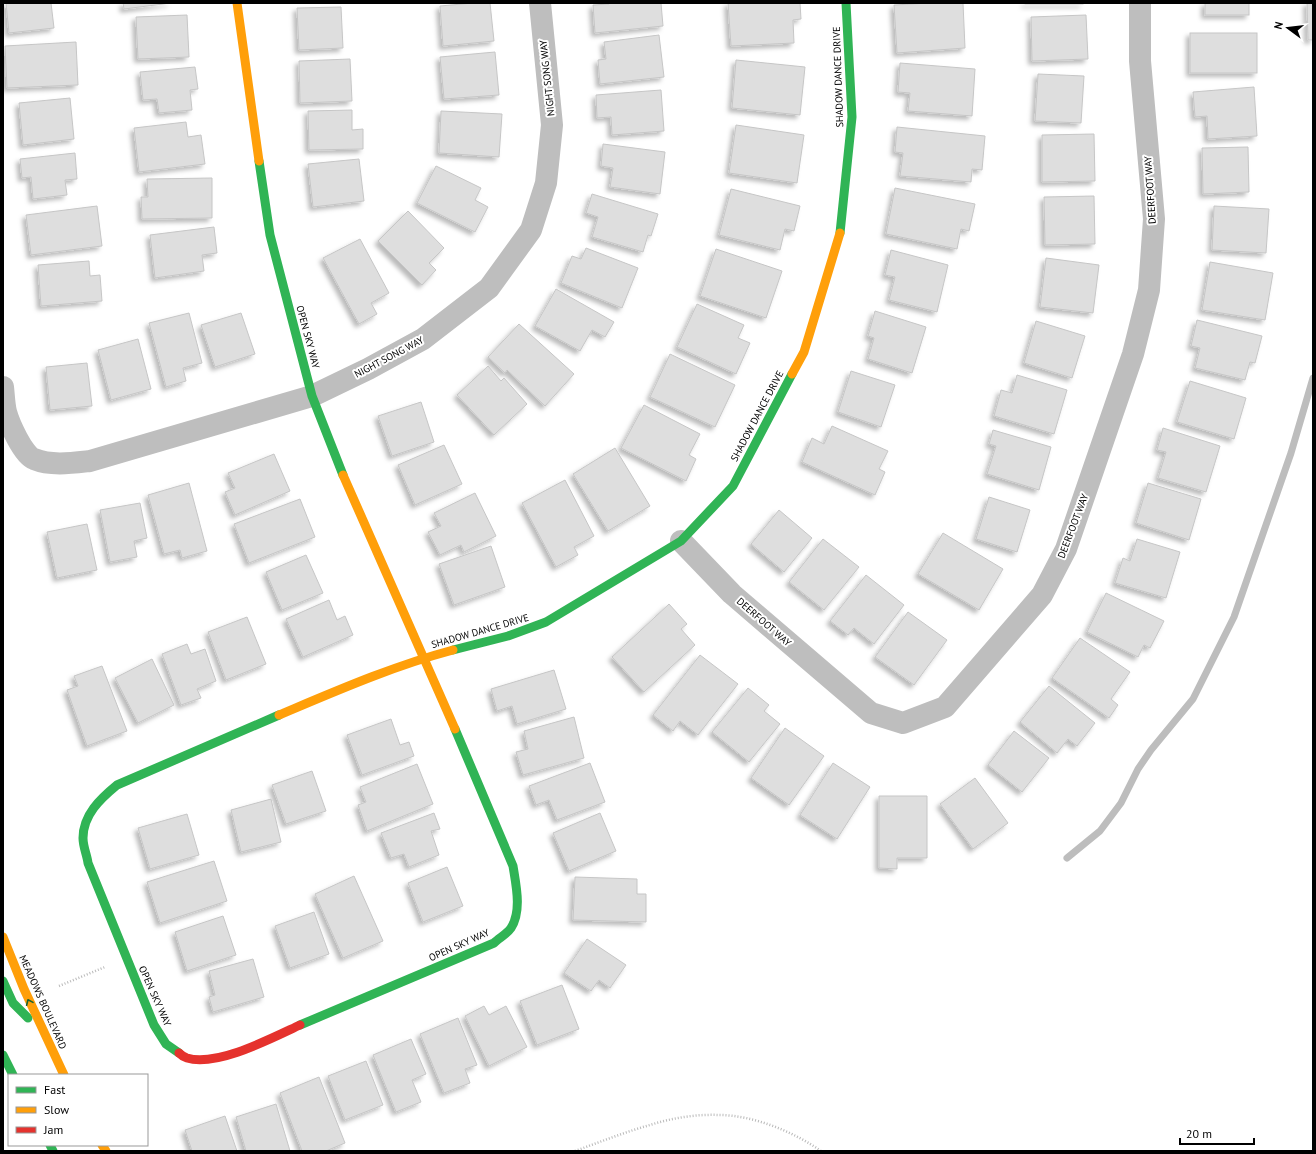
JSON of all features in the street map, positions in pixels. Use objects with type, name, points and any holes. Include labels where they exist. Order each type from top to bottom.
[{"type":"street","name":"OPEN SKY WAY","points":[[237,3],[270,235],[312,396],[346,483],[424,658],[513,866],[517,889],[517,912],[511,928],[494,943],[231,1055],[207,1060],[186,1058],[166,1044],[154,1025],[88,863],[83,839],[88,815],[100,800],[117,785],[352,684],[424,658]]},
{"type":"street","name":"NIGHT SONG WAY","points":[[3,387],[6,411],[11,427],[23,449],[32,459],[50,463],[71,464],[90,461],[312,396],[368,369],[423,339],[489,288],[531,230],[546,183],[552,124],[540,3]]},
{"type":"street","name":"SHADOW DANCE DRIVE","points":[[424,658],[508,636],[546,622],[681,541],[733,486],[804,352],[840,230],[852,117],[846,3]]},
{"type":"street","name":"DEERFOOT WAY","points":[[681,541],[732,594],[870,713],[903,723],[945,707],[1042,595],[1066,548],[1133,354],[1149,290],[1154,219],[1140,61],[1140,3]]},
{"type":"street","name":"MEADOWS BOULEVARD","points":[[3,937],[43,1033],[64,1074]]},
{"type":"street","points":[[3,981],[13,1003],[43,1033]]},
{"type":"street","points":[[3,1055],[12,1074]]},
{"type":"path","points":[[59,986],[127,957]]},
{"type":"path","points":[[575,1151],[651,1124],[692,1116],[720,1114],[750,1119],[778,1128],[811,1144],[821,1151]]},
{"type":"building","points":[[6,3],[51,3],[54,28],[9,33]]},
{"type":"building","points":[[123,3],[171,3],[124,9]]},
{"type":"building","points":[[490,3],[494,41],[443,46],[440,6]]},
{"type":"building","points":[[608,3],[661,3],[663,26],[595,33],[593,5],[609,4]]},
{"type":"building","points":[[728,3],[800,3],[801,19],[793,20],[794,43],[731,46]]},
{"type":"building","points":[[963,3],[965,48],[897,53],[894,5]]},
{"type":"building","points":[[1083,3],[1083,4],[1025,4]]},
{"type":"building","points":[[1205,3],[1249,3],[1249,15],[1205,15]]},
{"type":"building","points":[[1307,3],[1313,3],[1313,40],[1308,40]]},
{"type":"building","points":[[341,7],[343,48],[299,50],[297,8]]},
{"type":"building","points":[[187,15],[189,57],[138,59],[136,17]]},
{"type":"building","points":[[1086,15],[1088,59],[1032,61],[1031,17]]},
{"type":"building","points":[[1190,33],[1257,33],[1257,73],[1190,73]]},
{"type":"building","points":[[659,35],[664,77],[600,84],[598,60],[606,59],[604,42]]},
{"type":"building","points":[[76,42],[78,85],[7,88],[5,46]]},
{"type":"building","points":[[495,52],[499,95],[444,99],[440,57]]},
{"type":"building","points":[[350,59],[352,101],[300,103],[299,61]]},
{"type":"building","points":[[736,60],[805,67],[800,115],[732,108]]},
{"type":"building","points":[[900,63],[975,69],[972,116],[908,111],[910,93],[898,92]]},
{"type":"building","points":[[195,67],[198,89],[190,90],[192,110],[159,113],[157,99],[143,100],[140,72]]},
{"type":"building","points":[[1038,74],[1084,76],[1081,123],[1035,121]]},
{"type":"building","points":[[1254,87],[1257,136],[1208,139],[1207,116],[1195,117],[1193,92]]},
{"type":"building","points":[[661,90],[664,131],[612,135],[611,117],[597,118],[596,95]]},
{"type":"building","points":[[70,98],[74,139],[23,145],[19,103]]},
{"type":"building","points":[[352,110],[352,130],[363,129],[363,149],[309,150],[308,111]]},
{"type":"building","points":[[441,111],[502,114],[499,157],[439,153]]},
{"type":"building","points":[[186,122],[188,137],[201,135],[205,164],[139,172],[134,128]]},
{"type":"building","points":[[736,125],[804,135],[797,183],[729,173]]},
{"type":"building","points":[[897,127],[985,136],[982,170],[972,169],[971,182],[900,176],[903,153],[895,152]]},
{"type":"building","points":[[1094,134],[1095,181],[1042,182],[1042,135]]},
{"type":"building","points":[[603,144],[665,152],[660,194],[610,187],[613,168],[601,166]]},
{"type":"building","points":[[1248,147],[1249,192],[1203,194],[1202,148]]},
{"type":"building","points":[[75,153],[77,179],[65,180],[67,195],[33,199],[31,177],[22,178],[20,159]]},
{"type":"building","points":[[359,159],[364,201],[313,207],[308,164]]},
{"type":"building","points":[[436,166],[481,188],[475,200],[488,207],[475,232],[417,203]]},
{"type":"building","points":[[212,178],[212,218],[142,219],[141,197],[148,197],[147,179]]},
{"type":"building","points":[[895,188],[975,204],[969,231],[961,229],[957,249],[886,234]]},
{"type":"building","points":[[731,189],[800,206],[794,231],[785,229],[780,250],[719,235]]},
{"type":"building","points":[[592,194],[658,214],[651,236],[648,235],[643,252],[592,237],[598,217],[586,213]]},
{"type":"building","points":[[1094,196],[1095,244],[1045,245],[1044,197]]},
{"type":"building","points":[[97,206],[102,246],[31,255],[26,215]]},
{"type":"building","points":[[1214,206],[1269,209],[1266,253],[1212,250]]},
{"type":"building","points":[[408,211],[444,248],[429,263],[436,270],[422,285],[378,241]]},
{"type":"building","points":[[214,227],[217,253],[202,255],[204,271],[155,278],[150,235]]},
{"type":"building","points":[[360,239],[389,293],[371,303],[377,314],[359,324],[323,258]]},
{"type":"building","points":[[586,248],[638,268],[622,308],[561,283],[572,256],[581,259]]},
{"type":"building","points":[[716,249],[782,271],[766,318],[700,296]]},
{"type":"building","points":[[891,250],[948,265],[937,312],[889,300],[895,277],[885,275]]},
{"type":"building","points":[[1046,258],[1099,265],[1093,313],[1040,307]]},
{"type":"building","points":[[89,261],[90,276],[100,275],[102,301],[41,306],[38,265]]},
{"type":"building","points":[[1210,262],[1273,273],[1265,320],[1202,310]]},
{"type":"building","points":[[556,289],[614,322],[605,337],[592,330],[580,351],[535,326]]},
{"type":"building","points":[[697,304],[744,325],[738,338],[750,343],[736,374],[677,347]]},
{"type":"building","points":[[875,311],[926,327],[912,373],[868,359],[874,338],[868,336]]},
{"type":"building","points":[[189,313],[202,363],[183,368],[186,381],[166,387],[149,323]]},
{"type":"building","points":[[241,313],[255,354],[215,367],[201,325]]},
{"type":"building","points":[[1197,320],[1262,336],[1255,363],[1250,362],[1245,380],[1195,368],[1200,348],[1191,346]]},
{"type":"building","points":[[1036,321],[1085,336],[1072,378],[1024,363]]},
{"type":"building","points":[[519,324],[574,374],[545,406],[507,370],[505,373],[488,357]]},
{"type":"building","points":[[138,339],[151,389],[111,400],[98,350]]},
{"type":"building","points":[[670,354],[735,385],[715,427],[650,397]]},
{"type":"building","points":[[87,363],[92,406],[50,410],[46,367]]},
{"type":"building","points":[[488,366],[501,381],[504,378],[527,404],[494,435],[457,395]]},
{"type":"building","points":[[851,371],[895,385],[881,427],[838,412]]},
{"type":"building","points":[[1017,375],[1067,390],[1054,434],[994,416],[1001,390],[1012,393]]},
{"type":"building","points":[[1190,381],[1246,398],[1234,439],[1177,422]]},
{"type":"building","points":[[421,402],[434,442],[392,456],[378,416]]},
{"type":"building","points":[[644,405],[700,434],[689,455],[696,459],[686,481],[621,448]]},
{"type":"building","points":[[832,426],[888,451],[879,469],[885,472],[875,495],[802,462],[812,438],[824,444]]},
{"type":"building","points":[[1163,428],[1220,446],[1206,492],[1158,478],[1166,452],[1157,450]]},
{"type":"building","points":[[993,430],[1051,447],[1039,490],[987,474],[996,446],[989,444]]},
{"type":"building","points":[[444,445],[462,484],[415,505],[398,465]]},
{"type":"building","points":[[615,448],[650,506],[608,531],[573,474]]},
{"type":"building","points":[[274,454],[290,491],[235,515],[225,492],[235,488],[228,473]]},
{"type":"building","points":[[565,480],[594,536],[574,547],[578,555],[556,567],[522,503]]},
{"type":"building","points":[[189,483],[207,551],[182,558],[180,550],[164,554],[148,495]]},
{"type":"building","points":[[1148,483],[1201,499],[1189,540],[1136,523]]},
{"type":"building","points":[[475,493],[496,536],[464,552],[461,545],[440,555],[428,532],[441,526],[434,513]]},
{"type":"building","points":[[989,497],[1030,510],[1017,552],[976,539]]},
{"type":"building","points":[[300,499],[315,537],[249,563],[234,524]]},
{"type":"building","points":[[140,503],[147,538],[134,541],[137,557],[110,562],[100,510]]},
{"type":"building","points":[[779,510],[812,538],[784,572],[751,544]]},
{"type":"building","points":[[87,524],[97,570],[57,578],[47,532]]},
{"type":"building","points":[[943,533],[1003,569],[979,610],[918,574]]},
{"type":"building","points":[[823,539],[859,567],[824,610],[789,582]]},
{"type":"building","points":[[1137,539],[1180,552],[1166,598],[1115,583],[1123,558],[1130,561]]},
{"type":"building","points":[[491,546],[505,587],[454,605],[439,564]]},
{"type":"building","points":[[306,555],[323,593],[282,610],[266,572]]},
{"type":"building","points":[[866,575],[904,605],[874,644],[854,628],[848,635],[830,621]]},
{"type":"building","points":[[1106,593],[1164,621],[1150,648],[1144,645],[1138,657],[1087,632]]},
{"type":"building","points":[[329,600],[337,620],[345,616],[353,635],[303,657],[286,619]]},
{"type":"building","points":[[669,604],[687,624],[681,629],[695,645],[644,692],[612,657]]},
{"type":"building","points":[[908,612],[947,640],[914,685],[875,657]]},
{"type":"building","points":[[247,617],[266,664],[226,680],[208,632]]},
{"type":"building","points":[[1080,638],[1130,672],[1111,699],[1118,705],[1109,718],[1052,678]]},
{"type":"building","points":[[187,644],[191,654],[205,649],[216,681],[197,689],[201,698],[181,705],[162,654]]},
{"type":"building","points":[[700,655],[738,684],[698,735],[680,721],[673,731],[653,715]]},
{"type":"building","points":[[152,659],[174,705],[138,723],[115,678]]},
{"type":"building","points":[[102,666],[127,731],[87,746],[67,690],[78,686],[74,676]]},
{"type":"building","points":[[554,670],[566,709],[517,724],[512,706],[497,711],[491,689]]},
{"type":"building","points":[[1049,686],[1095,723],[1077,746],[1068,739],[1057,753],[1020,722]]},
{"type":"building","points":[[748,688],[769,705],[764,711],[780,724],[749,762],[712,732]]},
{"type":"building","points":[[574,717],[584,758],[523,775],[516,752],[528,749],[524,731]]},
{"type":"building","points":[[391,719],[400,745],[409,742],[414,756],[362,775],[347,735]]},
{"type":"building","points":[[785,728],[824,756],[789,805],[751,778]]},
{"type":"building","points":[[1014,731],[1049,758],[1022,792],[988,765]]},
{"type":"building","points":[[590,763],[605,802],[557,820],[549,800],[536,805],[529,786]]},
{"type":"building","points":[[833,763],[870,787],[837,839],[800,815]]},
{"type":"building","points":[[417,764],[433,804],[367,831],[358,805],[366,802],[360,787]]},
{"type":"building","points":[[312,771],[326,811],[286,824],[272,785]]},
{"type":"building","points":[[975,778],[1008,823],[973,849],[940,804]]},
{"type":"building","points":[[879,796],[927,796],[927,858],[897,858],[897,869],[879,868]]},
{"type":"building","points":[[271,799],[281,842],[241,852],[231,810]]},
{"type":"building","points":[[434,813],[440,829],[431,831],[439,855],[409,867],[404,854],[391,858],[381,833]]},
{"type":"building","points":[[600,813],[616,851],[569,871],[553,833]]},
{"type":"building","points":[[187,814],[199,855],[150,869],[138,828]]},
{"type":"building","points":[[214,861],[227,901],[160,923],[147,882]]},
{"type":"building","points":[[447,867],[463,906],[423,922],[408,883]]},
{"type":"building","points":[[354,876],[383,941],[343,958],[315,894]]},
{"type":"building","points":[[575,877],[637,879],[637,894],[646,894],[646,922],[573,920]]},
{"type":"building","points":[[314,912],[329,954],[290,968],[275,926]]},
{"type":"building","points":[[223,916],[236,955],[187,971],[175,932]]},
{"type":"building","points":[[587,939],[626,965],[610,988],[599,980],[591,991],[564,973]]},
{"type":"building","points":[[253,959],[264,997],[213,1012],[209,997],[215,995],[209,971]]},
{"type":"building","points":[[562,985],[579,1029],[537,1045],[520,1001]]},
{"type":"building","points":[[484,1006],[489,1015],[506,1006],[527,1047],[489,1066],[465,1016]]},
{"type":"building","points":[[458,1018],[477,1065],[465,1069],[470,1083],[444,1093],[420,1034]]},
{"type":"building","points":[[411,1039],[426,1074],[412,1080],[421,1102],[396,1112],[373,1055]]},
{"type":"building","points":[[366,1061],[383,1105],[345,1120],[328,1076]]},
{"type":"building","points":[[319,1077],[345,1143],[326,1151],[302,1151],[280,1093]]},
{"type":"building","points":[[276,1104],[290,1151],[246,1151],[236,1117]]},
{"type":"building","points":[[225,1116],[237,1151],[192,1151],[185,1130]]},
{"type":"waterway","points":[[1067,858],[1100,831],[1121,803],[1138,769],[1151,750],[1193,699],[1234,617],[1291,453],[1313,378]]},
{"type":"traffic: fast","points":[[840,233],[852,117],[846,3]]},
{"type":"traffic: fast","points":[[259,161],[270,235],[312,396],[343,475]]},
{"type":"traffic: fast","points":[[453,650],[508,636],[546,622],[681,541],[733,486],[792,374]]},
{"type":"traffic: fast","points":[[179,1053],[166,1044],[154,1025],[88,863],[83,838],[86,822],[89,815],[99,802],[117,785],[279,715]]},
{"type":"traffic: fast","points":[[300,1025],[494,943],[511,928],[517,906],[517,889],[513,866],[455,729]]},
{"type":"traffic: fast","points":[[3,981],[13,1003],[28,1018]]},
{"type":"traffic: fast","points":[[3,1055],[12,1074]]},
{"type":"traffic: fast","points":[[50,1146],[53,1151]]},
{"type":"traffic: slow","points":[[237,3],[259,161]]},
{"type":"traffic: slow","points":[[792,374],[804,352],[840,233]]},
{"type":"traffic: slow","points":[[343,475],[455,729]]},
{"type":"traffic: slow","points":[[279,715],[387,671],[453,650]]},
{"type":"traffic: slow","points":[[3,937],[24,989],[64,1074]]},
{"type":"traffic: slow","points":[[103,1146],[106,1151]]},
{"type":"traffic: jam","points":[[179,1053],[187,1058],[199,1060],[229,1055],[260,1044],[300,1025]]}]
